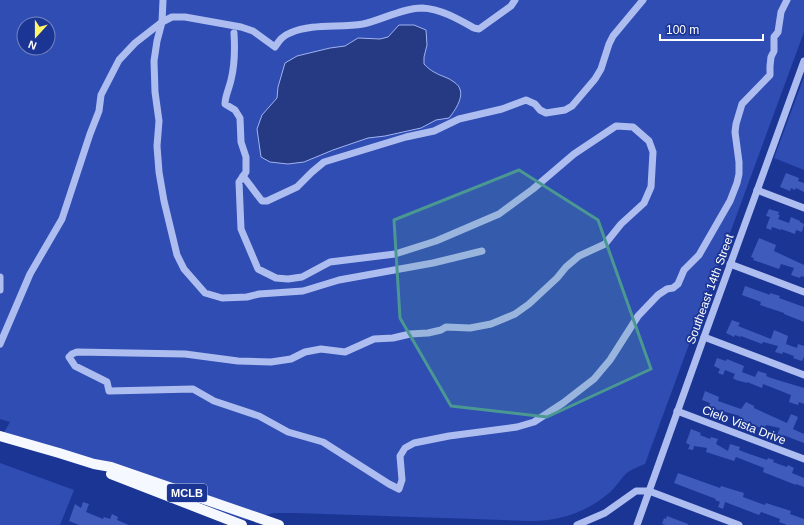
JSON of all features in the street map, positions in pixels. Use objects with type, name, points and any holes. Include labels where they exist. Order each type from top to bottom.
[{"type":"main road","name":"MCLB","points":[[0,436],[59,452],[94,464],[124,479],[242,525]]},
{"type":"main road","name":"MCLB","points":[[94,464],[112,467],[279,525]]},
{"type":"street","points":[[163,0],[162,22],[154,61],[155,92],[159,121],[157,146],[159,172],[164,201],[177,255],[184,269],[204,293],[222,298],[303,291],[339,280],[433,263],[482,251]]},
{"type":"street","points":[[0,344],[30,274],[62,219],[99,111],[101,95],[105,85],[119,60],[135,42],[162,22],[172,17],[185,17],[241,27],[253,31],[275,48],[281,38],[291,33],[314,28],[364,24],[422,8],[436,10],[479,29],[511,6],[515,0]]},
{"type":"street","points":[[243,176],[258,198],[262,201],[267,201],[297,187],[324,162],[406,137],[434,131],[459,119],[502,109],[526,100],[535,104],[540,110],[546,113],[565,110],[572,106],[595,79],[601,69],[613,36],[643,0]]},
{"type":"street","points":[[234,33],[234,69],[231,82],[225,96],[225,104],[235,110],[240,118],[241,142],[246,157],[246,172],[239,182],[241,229],[258,269],[276,278],[302,278],[330,262],[395,254],[436,241],[499,214],[533,189],[574,154],[616,126],[633,127],[649,141],[653,152],[651,187],[644,203],[621,224],[605,244],[579,256],[529,304],[515,314],[491,324],[470,328],[446,327],[441,330],[428,333],[374,339],[345,352],[321,349],[305,352],[291,359],[271,362],[238,361],[185,354],[76,352],[69,357],[75,366],[107,382],[109,391],[193,389],[214,401],[259,416],[288,432],[323,442],[399,489],[402,480],[400,456],[405,448],[414,443],[450,436],[517,427],[534,422],[563,403],[594,379],[610,360],[638,316],[658,295],[678,284],[684,270],[698,255],[730,201],[737,183],[739,162],[735,132],[736,124],[742,104],[770,75],[771,57],[774,51],[774,37],[778,32],[780,12],[787,0]]},
{"type":"street","name":"Southeast 14th Street","points":[[637,525],[804,60]]},
{"type":"street","points":[[757,190],[804,208]]},
{"type":"street","points":[[730,264],[804,292]]},
{"type":"street","points":[[0,278],[0,290]]},
{"type":"street","points":[[704,337],[804,375]]},
{"type":"street","name":"Cielo Vista Drive","points":[[677,411],[804,459]]},
{"type":"street","points":[[577,525],[605,513],[636,491],[649,492],[739,525]]},
{"type":"highlighted area","points":[[519,170],[598,220],[651,369],[547,417],[451,406],[400,318],[394,220]]},
{"type":"shaded area","points":[[0,0],[804,0],[804,32],[645,464],[628,472],[609,493],[592,505],[573,514],[542,521],[295,513],[274,513],[245,520],[115,471],[2,436],[10,422],[0,419]]},
{"type":"shaded area","points":[[399,25],[414,25],[426,30],[427,45],[424,64],[458,86],[461,95],[460,100],[449,118],[436,120],[421,128],[368,138],[304,162],[288,164],[270,162],[261,157],[257,129],[262,115],[277,98],[278,87],[285,63],[297,56],[345,46],[358,38],[380,39],[388,37]]},
{"type":"shaded area","points":[[804,77],[804,170],[774,158]]},
{"type":"shaded area","points":[[0,463],[74,490],[60,525],[0,525]]},
{"type":"building","points":[[786,173],[799,178],[798,181],[804,183],[804,192],[796,188],[795,190],[791,188],[790,191],[780,187]]},
{"type":"building","points":[[769,209],[779,212],[778,215],[780,215],[778,219],[789,223],[791,217],[800,221],[804,224],[802,232],[796,230],[795,234],[772,227],[771,230],[766,228],[770,217],[766,216]]},
{"type":"building","points":[[759,238],[776,245],[774,251],[804,265],[804,277],[801,276],[800,278],[791,275],[794,268],[781,264],[779,269],[753,260],[754,258],[751,257]]},
{"type":"building","points":[[745,286],[770,295],[770,293],[780,296],[779,298],[804,307],[804,322],[760,305],[761,302],[742,295]]},
{"type":"building","points":[[732,320],[740,323],[738,326],[771,339],[774,330],[788,336],[786,344],[797,348],[798,344],[804,346],[804,357],[802,361],[783,352],[782,354],[775,352],[778,346],[763,342],[762,344],[741,336],[735,335],[734,337],[726,333]]},
{"type":"building","points":[[717,358],[726,361],[727,359],[744,366],[742,372],[755,377],[758,371],[767,374],[766,376],[771,378],[804,388],[804,404],[799,402],[798,405],[789,402],[791,395],[763,384],[762,388],[747,382],[736,380],[733,378],[735,374],[725,370],[723,375],[718,373],[720,369],[714,366]]},
{"type":"building","points":[[705,391],[719,397],[718,401],[741,409],[746,402],[754,406],[754,408],[787,423],[791,414],[798,417],[793,429],[804,434],[804,443],[783,435],[782,437],[777,435],[780,428],[766,425],[764,430],[749,422],[748,424],[738,420],[740,416],[715,409],[714,411],[708,409],[710,403],[702,400]]},
{"type":"building","points":[[691,429],[710,439],[711,437],[718,439],[716,444],[728,451],[730,444],[740,447],[739,450],[744,452],[767,460],[768,458],[774,460],[773,462],[787,467],[788,465],[794,468],[792,473],[804,478],[804,487],[763,472],[764,468],[736,457],[734,461],[706,452],[707,448],[694,446],[693,450],[688,449],[690,445],[686,443]]},
{"type":"building","points":[[678,473],[720,488],[721,486],[744,493],[743,497],[765,505],[766,503],[791,511],[790,514],[804,519],[804,525],[787,525],[779,522],[780,519],[761,512],[759,515],[725,502],[723,509],[718,507],[720,502],[715,500],[716,499],[674,483]]},
{"type":"building","points":[[83,502],[89,504],[86,512],[103,519],[104,517],[110,519],[112,514],[118,517],[117,520],[129,525],[79,525],[69,521],[75,504],[81,508]]},
{"type":"building","points":[[667,516],[688,525],[662,524],[664,518],[666,519]]}]
